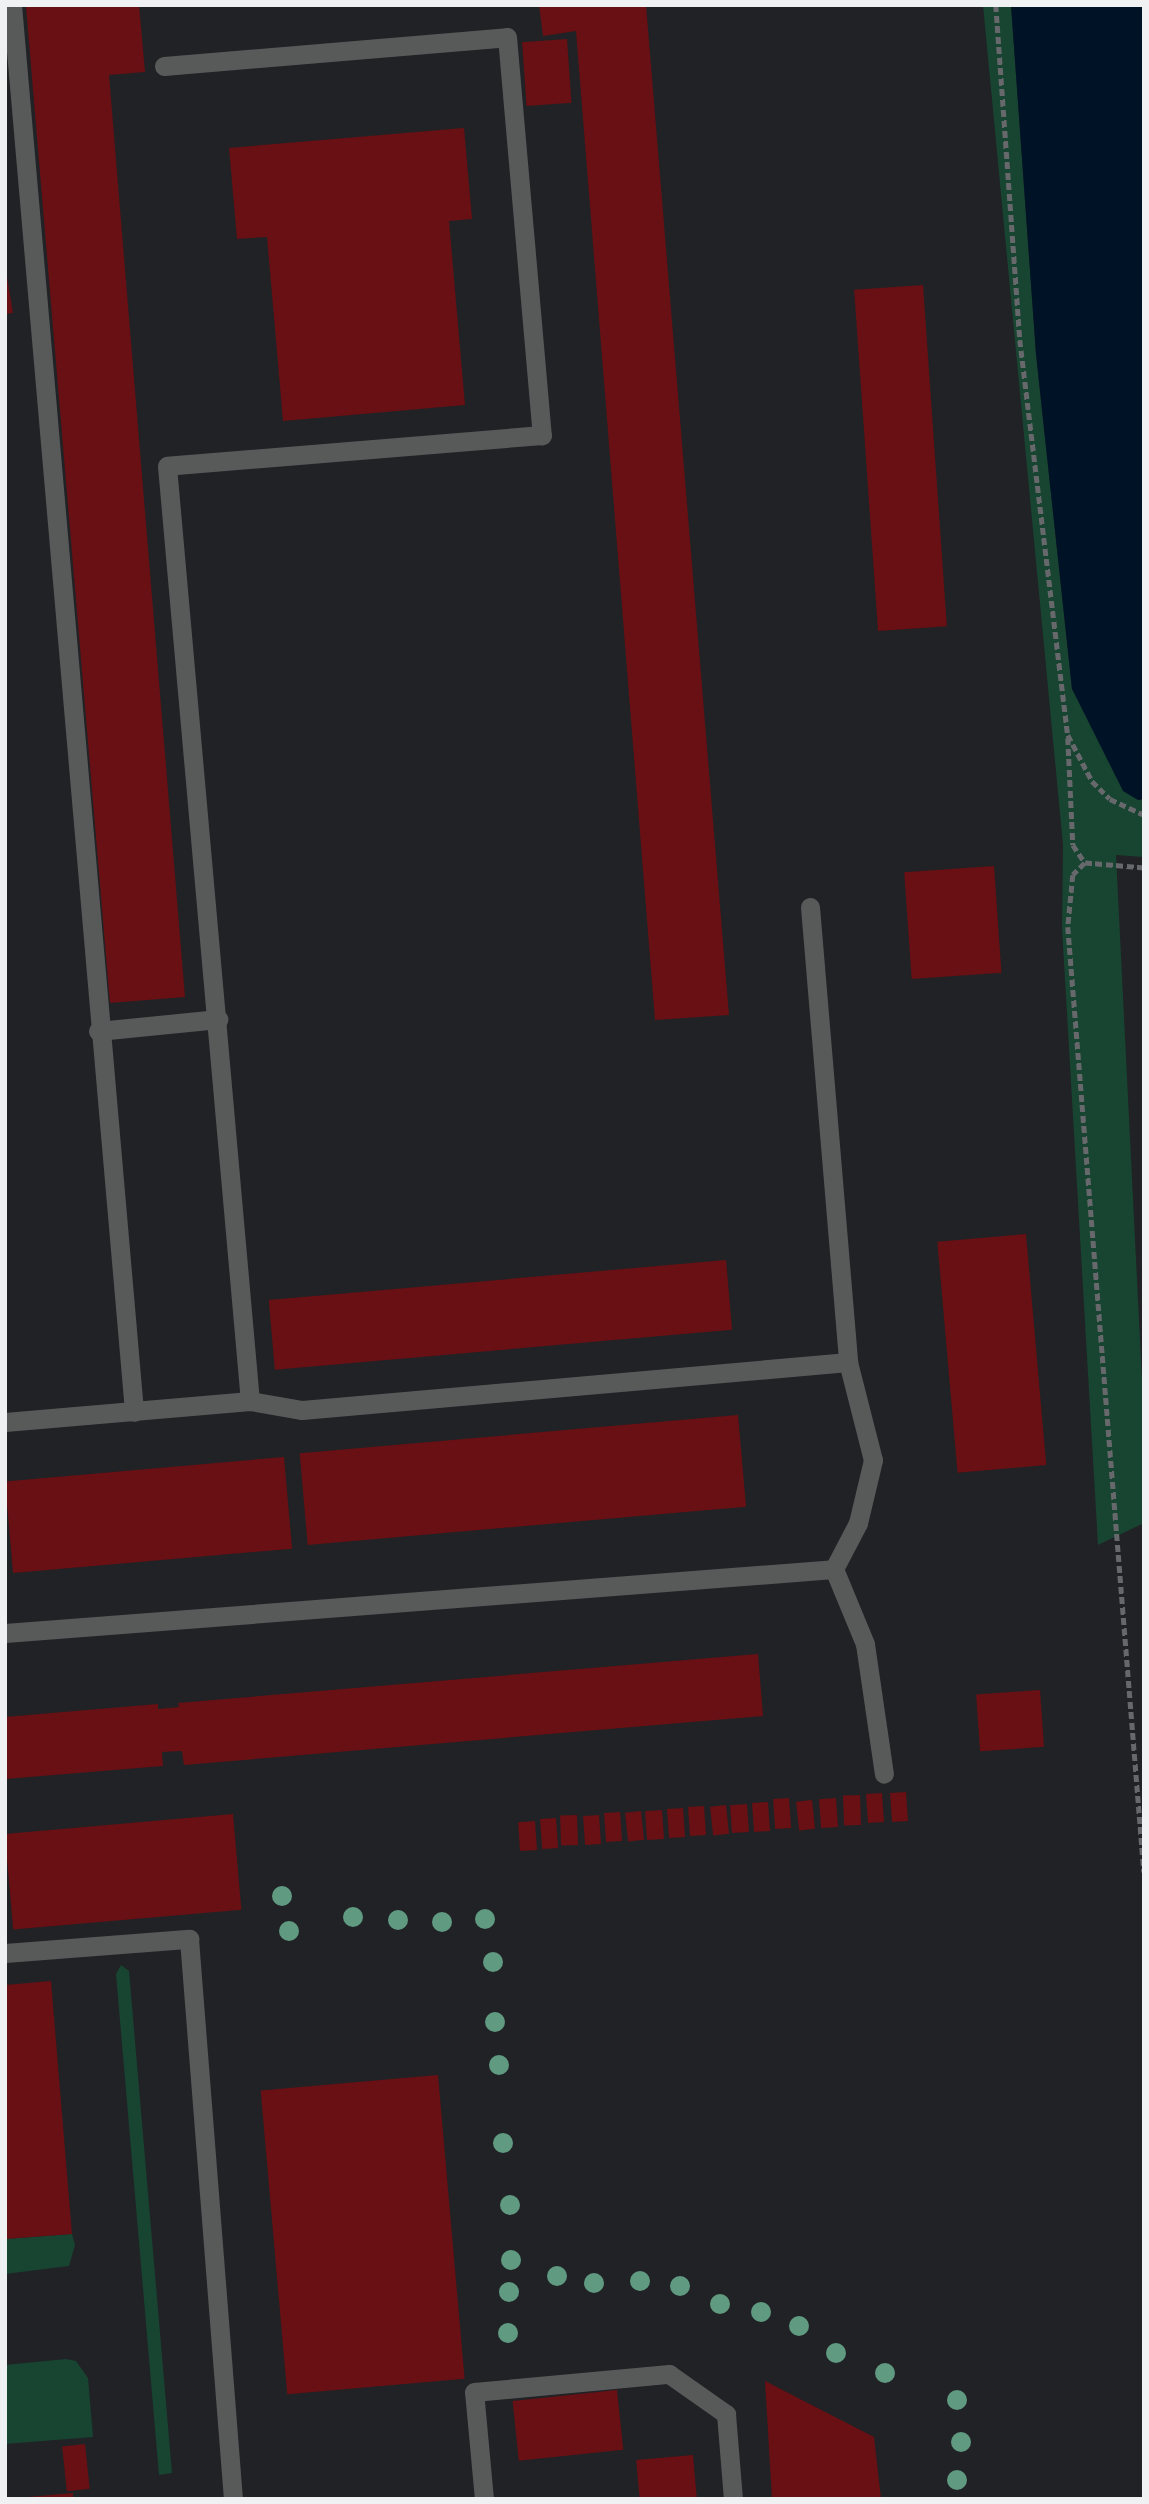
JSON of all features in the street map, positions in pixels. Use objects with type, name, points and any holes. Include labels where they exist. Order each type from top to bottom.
[{"type":"lane","points":[[12,5],[98,1031],[134,1412]]},
{"type":"lane","points":[[163,65],[507,37],[542,435],[167,466],[250,1401]]},
{"type":"lane","points":[[810,906],[848,1362],[873,1460],[858,1523],[834,1569]]},
{"type":"lane","points":[[98,1031],[218,1020]]},
{"type":"lane","points":[[5,1422],[250,1401],[302,1410],[848,1362]]},
{"type":"lane","points":[[5,1633],[834,1569]]},
{"type":"lane","points":[[834,1569],[865,1644],[884,1773]]},
{"type":"lane","points":[[5,1953],[189,1939],[233,2499]]},
{"type":"lane","points":[[484,2499],[474,2392],[669,2374],[726,2414],[733,2499]]},
{"type":"path","points":[[996,5],[1020,340],[1068,735],[1073,845],[1085,863]]},
{"type":"path","points":[[1068,735],[1092,781],[1110,799],[1144,815]]},
{"type":"path","points":[[1144,868],[1085,863],[1073,875],[1068,927],[1144,1872]]},
{"type":"green space","points":[[983,5],[1011,5],[1036,354],[1072,689],[1138,800],[1144,799],[1144,857],[1116,855],[1144,1421],[1144,1523],[1098,1545],[1062,928],[1063,845]]},
{"type":"green space","points":[[121,1965],[129,1971],[172,2473],[159,2475],[116,1974]]},
{"type":"green space","points":[[72,2234],[75,2245],[69,2266],[5,2274],[5,2239]]},
{"type":"green space","points":[[66,2359],[76,2361],[88,2378],[93,2437],[5,2444],[5,2365]]},
{"type":"water","points":[[1011,5],[1144,5],[1144,799],[1138,800],[1123,791],[1072,689],[1036,354]]},
{"type":"building","points":[[139,5],[145,72],[109,75],[185,997],[110,1003],[26,7]]},
{"type":"building","points":[[539,5],[646,5],[729,1015],[655,1020],[576,31],[543,36]]},
{"type":"building","points":[[567,39],[571,103],[527,106],[522,42]]},
{"type":"building","points":[[464,128],[472,219],[449,221],[465,405],[283,421],[267,237],[237,239],[229,148]]},
{"type":"building","points":[[5,265],[13,313],[5,314]]},
{"type":"building","points":[[923,285],[947,626],[878,631],[854,290]]},
{"type":"building","points":[[994,866],[1001,973],[912,979],[904,872]]},
{"type":"building","points":[[1026,1234],[1046,1465],[958,1473],[937,1242]]},
{"type":"building","points":[[726,1260],[732,1330],[275,1370],[269,1300]]},
{"type":"building","points":[[738,1415],[746,1507],[308,1545],[300,1453]]},
{"type":"building","points":[[284,1457],[292,1549],[13,1573],[5,1481]]},
{"type":"building","points":[[758,1654],[763,1716],[184,1765],[182,1751],[162,1752],[163,1766],[5,1779],[5,1717],[158,1704],[158,1709],[179,1707],[178,1703]]},
{"type":"building","points":[[1040,1690],[1044,1747],[980,1751],[976,1694]]},
{"type":"building","points":[[906,1792],[908,1821],[892,1822],[890,1793]]},
{"type":"building","points":[[882,1793],[884,1822],[868,1823],[866,1794]]},
{"type":"building","points":[[860,1795],[861,1825],[844,1826],[843,1796]]},
{"type":"building","points":[[789,1798],[791,1828],[775,1829],[773,1799]]},
{"type":"building","points":[[836,1798],[838,1827],[821,1828],[819,1799]]},
{"type":"building","points":[[812,1800],[815,1829],[799,1831],[796,1802]]},
{"type":"building","points":[[768,1802],[770,1831],[754,1832],[752,1803]]},
{"type":"building","points":[[747,1804],[749,1832],[732,1833],[730,1805]]},
{"type":"building","points":[[726,1805],[729,1834],[713,1836],[710,1807]]},
{"type":"building","points":[[704,1806],[706,1835],[690,1836],[688,1807]]},
{"type":"building","points":[[683,1808],[685,1837],[669,1838],[667,1809]]},
{"type":"building","points":[[662,1810],[664,1839],[647,1840],[645,1811]]},
{"type":"building","points":[[641,1811],[644,1840],[628,1842],[625,1813]]},
{"type":"building","points":[[620,1812],[622,1841],[606,1842],[604,1813]]},
{"type":"building","points":[[233,1814],[241,1910],[13,1930],[5,1834]]},
{"type":"building","points":[[577,1815],[578,1845],[561,1846],[560,1816]]},
{"type":"building","points":[[599,1815],[601,1844],[585,1845],[583,1816]]},
{"type":"building","points":[[556,1818],[558,1848],[542,1849],[540,1819]]},
{"type":"building","points":[[535,1821],[537,1850],[520,1851],[518,1822]]},
{"type":"building","points":[[51,1981],[72,2234],[5,2239],[5,1985]]},
{"type":"building","points":[[438,2075],[465,2379],[287,2394],[261,2091]]},
{"type":"building","points":[[765,2381],[874,2437],[881,2499],[772,2499]]},
{"type":"building","points":[[617,2390],[623,2450],[519,2461],[513,2401]]},
{"type":"building","points":[[85,2444],[90,2489],[67,2491],[62,2446]]},
{"type":"building","points":[[693,2455],[697,2499],[640,2499],[636,2460]]},
{"type":"building","points":[[73,2493],[73,2499],[28,2499],[28,2497]]}]
